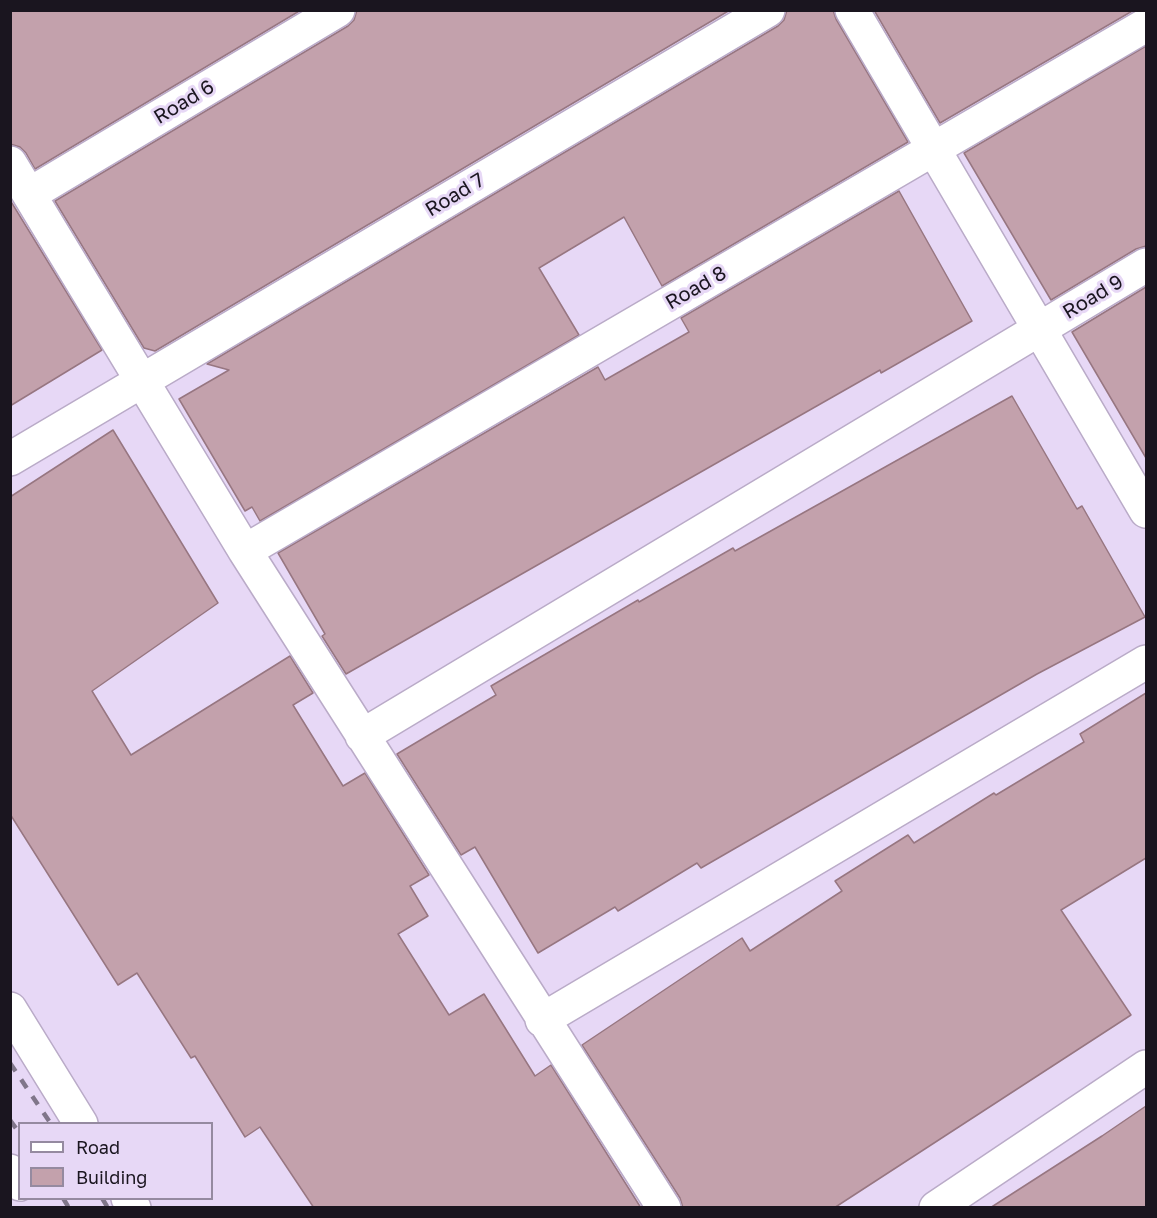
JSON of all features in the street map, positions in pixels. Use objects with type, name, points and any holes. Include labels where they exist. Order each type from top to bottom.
[{"type":"street","name":"Road 6","points":[[30,194],[338,10]]},
{"type":"street","name":"Road 7","points":[[10,459],[768,10]]},
{"type":"street","points":[[852,10],[1040,329],[1144,499]]},
{"type":"street","name":"Road 8","points":[[245,551],[1146,25]]},
{"type":"street","points":[[10,163],[245,551],[664,1208]]},
{"type":"street","name":"Road 9","points":[[362,736],[1146,265]]},
{"type":"street","points":[[542,1020],[1146,662]]},
{"type":"street","points":[[10,1010],[80,1122]]},
{"type":"street","points":[[936,1208],[1146,1068]]},
{"type":"building","points":[[10,10],[301,10],[35,169],[20,147],[10,144]]},
{"type":"building","points":[[357,10],[730,10],[155,351],[144,348],[55,201],[348,26],[354,20]]},
{"type":"building","points":[[787,10],[833,10],[836,19],[908,142],[662,286],[624,217],[539,268],[579,335],[260,521],[252,507],[245,511],[179,399],[229,370],[207,364],[778,26],[784,20]]},
{"type":"building","points":[[874,10],[1134,10],[940,123]]},
{"type":"building","points":[[1146,46],[1146,246],[1136,249],[1051,300],[964,153]]},
{"type":"building","points":[[899,191],[972,321],[881,373],[880,370],[346,674],[322,636],[325,634],[278,553],[598,367],[605,380],[689,332],[681,318]]},
{"type":"building","points":[[10,200],[102,350],[10,406]]},
{"type":"building","points":[[1146,287],[1146,458],[1072,332]]},
{"type":"building","points":[[1012,396],[1077,509],[1082,506],[1145,617],[1037,674],[701,868],[697,863],[618,911],[615,907],[538,953],[475,847],[461,855],[397,754],[496,695],[491,686],[638,600],[639,602],[733,548],[735,551]]},
{"type":"building","points":[[113,430],[218,603],[92,691],[131,755],[290,656],[313,693],[293,705],[343,786],[365,773],[429,875],[410,886],[428,916],[398,934],[449,1015],[484,994],[535,1076],[551,1065],[641,1208],[314,1208],[260,1127],[245,1137],[195,1056],[191,1058],[137,973],[118,985],[10,814],[10,497]]},
{"type":"building","points":[[1146,693],[1146,858],[1061,910],[1131,1015],[834,1208],[683,1208],[680,1198],[582,1045],[742,938],[750,951],[842,891],[835,881],[908,835],[914,843],[994,793],[996,795],[1084,742],[1080,734]]},
{"type":"building","points":[[1146,1106],[1146,1208],[990,1208],[1102,1136]]},
{"type":"railway","points":[[10,1063],[50,1122]]},
{"type":"railway","points":[[10,1120],[18,1131]]},
{"type":"railway","points":[[64,1200],[69,1208]]},
{"type":"railway","points":[[103,1200],[108,1208]]}]
